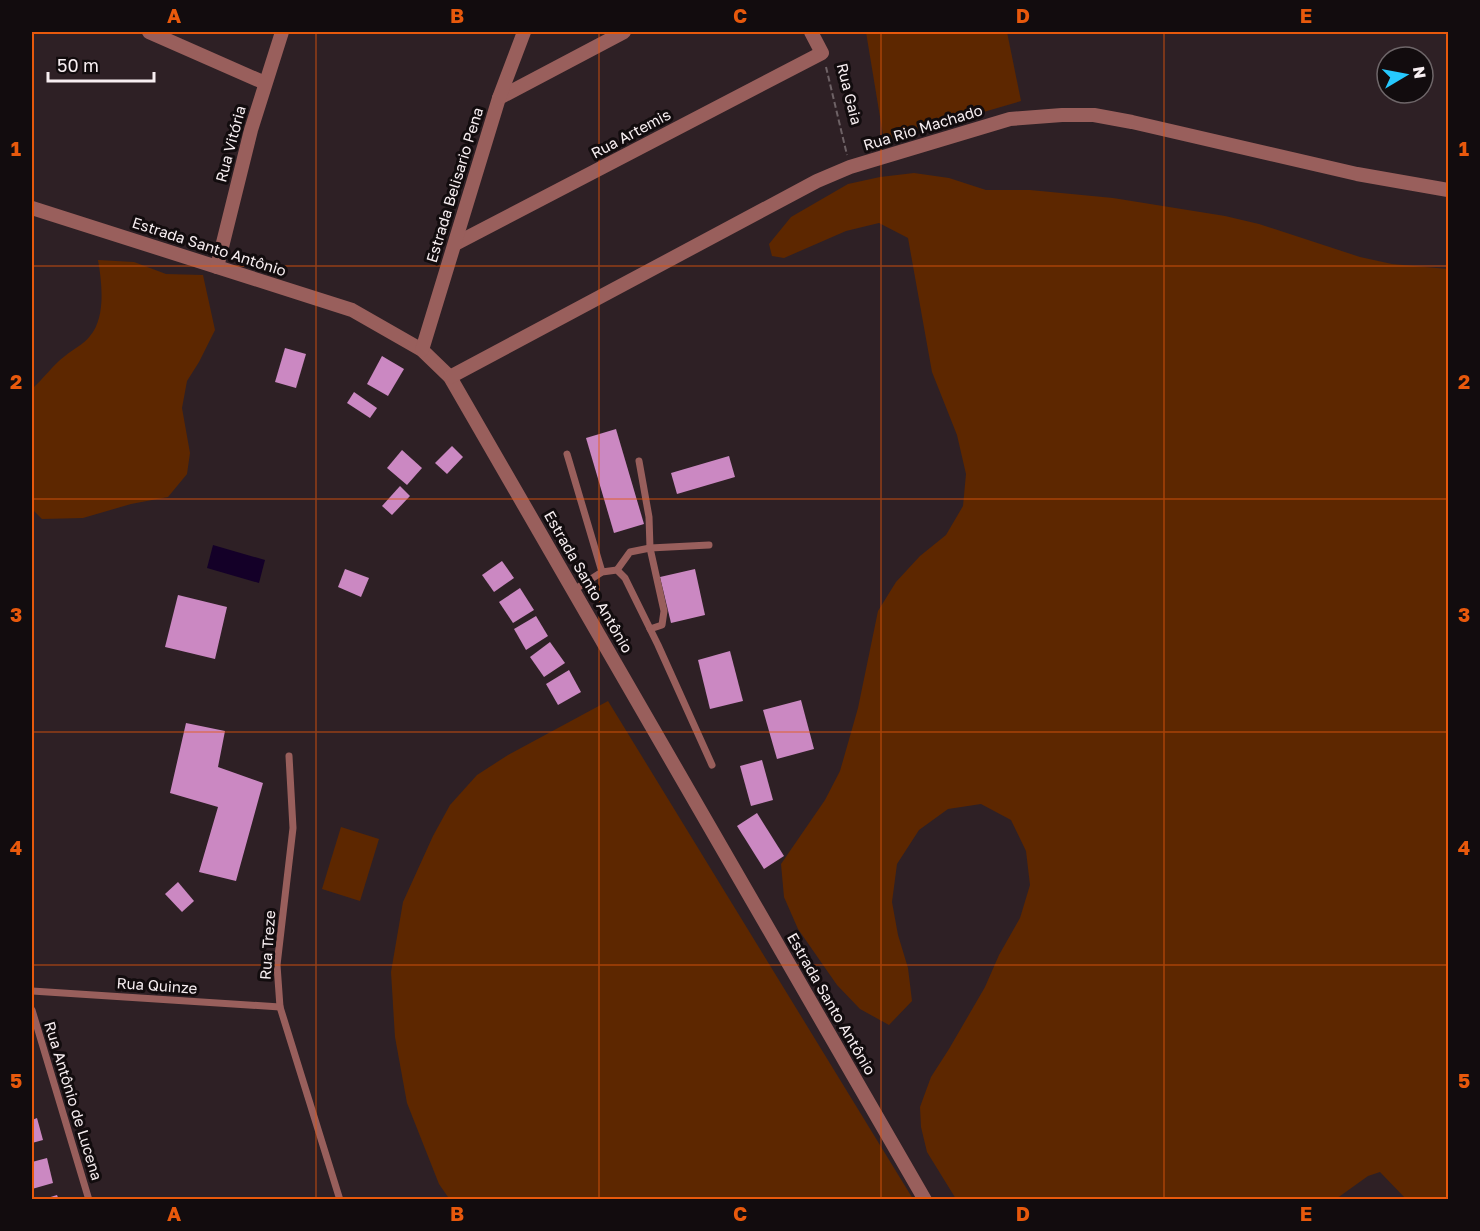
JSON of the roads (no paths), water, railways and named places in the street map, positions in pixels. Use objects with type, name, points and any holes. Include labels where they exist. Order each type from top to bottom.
[{"type":"street","points":[[149,32],[265,83]]},
{"type":"street","name":"Rua Vitória","points":[[217,267],[251,130],[282,32]]},
{"type":"street","name":"Estrada Belisario Pena","points":[[422,350],[499,98],[524,32]]},
{"type":"street","points":[[499,98],[624,32]]},
{"type":"street","name":"Rua Gaia","points":[[811,32],[822,53]]},
{"type":"street","name":"Rua Artemis","points":[[455,244],[822,53]]},
{"type":"street","name":"Rua Rio Machado","points":[[450,377],[817,182],[850,167],[1010,119],[1094,115],[1357,174],[1449,190]]},
{"type":"street","name":"Estrada Santo Antônio","points":[[32,208],[352,309],[422,350],[450,377],[925,1200]]},
{"type":"lane","points":[[567,454],[602,572]]},
{"type":"lane","points":[[639,461],[650,517],[650,548],[664,611],[663,625],[650,630]]},
{"type":"lane","points":[[574,590],[602,572],[617,570],[630,552],[650,548],[709,545]]},
{"type":"lane","points":[[617,570],[625,578],[712,765]]},
{"type":"lane","name":"Rua Treze","points":[[290,756],[293,828],[277,965],[280,1007],[340,1200]]},
{"type":"lane","name":"Rua Quinze","points":[[32,991],[280,1007]]},
{"type":"lane","name":"Rua Antônio de Lucena","points":[[32,1010],[89,1200]]}]
